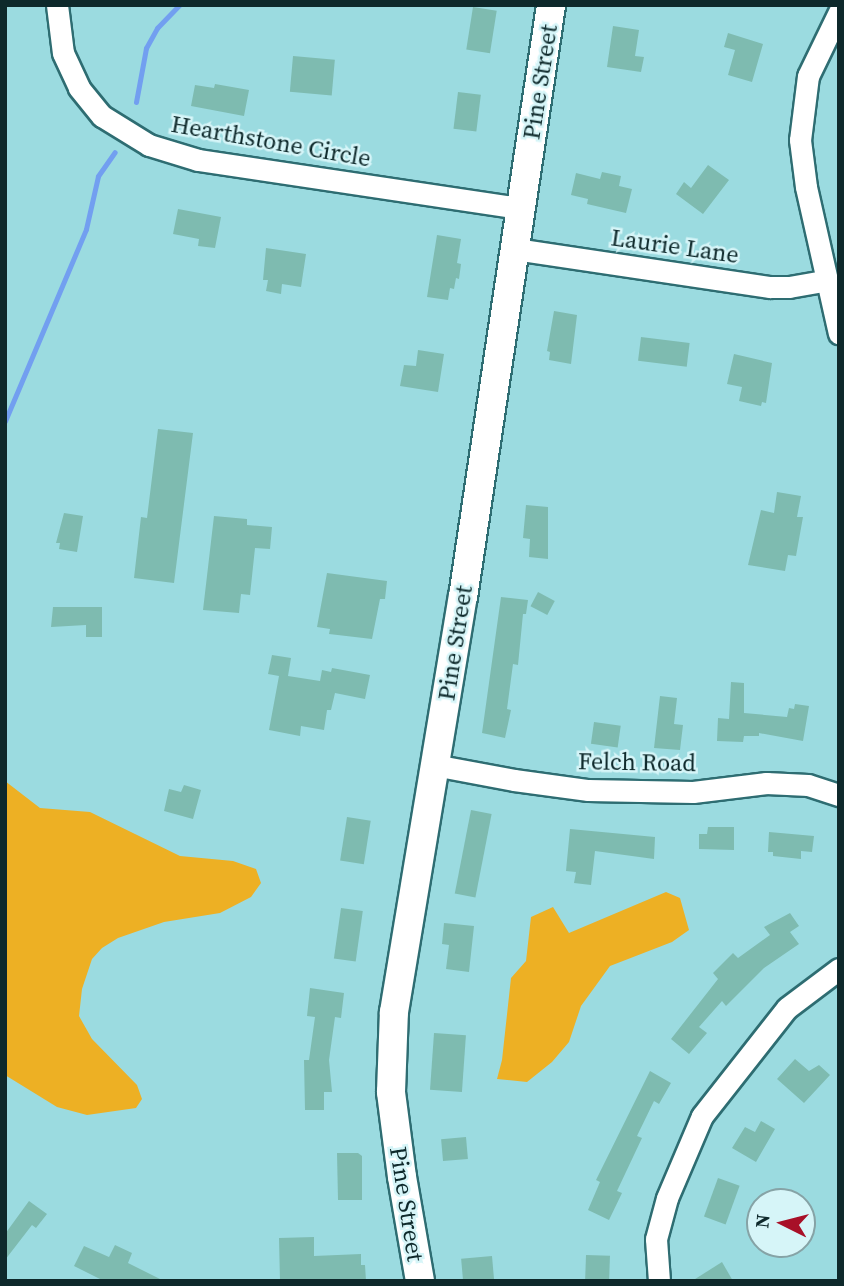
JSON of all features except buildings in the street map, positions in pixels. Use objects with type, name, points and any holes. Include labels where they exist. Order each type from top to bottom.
[{"type":"main road","name":"Pine Street","points":[[420,1281],[391,1092],[393,1035],[401,955],[434,765],[551,5]]},
{"type":"street","name":"Hearthstone Circle","points":[[57,5],[57,29],[63,53],[79,88],[102,116],[149,145],[198,160],[521,208]]},
{"type":"street","points":[[839,12],[808,76],[800,130],[806,187],[839,333]]},
{"type":"street","name":"Laurie Lane","points":[[515,249],[770,287],[789,287],[827,280]]},
{"type":"street","name":"Felch Road","points":[[434,765],[588,790],[693,792],[766,783],[808,785],[839,796]]},
{"type":"street","points":[[659,1281],[656,1239],[667,1198],[702,1116],[787,1008],[839,969]]},
{"type":"shaded area","points":[[5,781],[40,808],[90,812],[180,856],[233,861],[256,869],[261,883],[251,897],[220,913],[164,922],[118,938],[102,948],[92,959],[82,989],[79,1016],[92,1039],[137,1085],[142,1099],[136,1108],[87,1115],[57,1107],[5,1075]]},
{"type":"shaded area","points":[[666,892],[680,898],[689,930],[672,942],[610,966],[581,1006],[569,1042],[552,1062],[527,1082],[497,1079],[502,1060],[511,978],[526,961],[531,917],[553,907],[569,933]]},
{"type":"waterway","points":[[136,102],[146,48],[157,28],[179,5]]},
{"type":"waterway","points":[[5,421],[86,229],[98,176],[115,152]]}]
